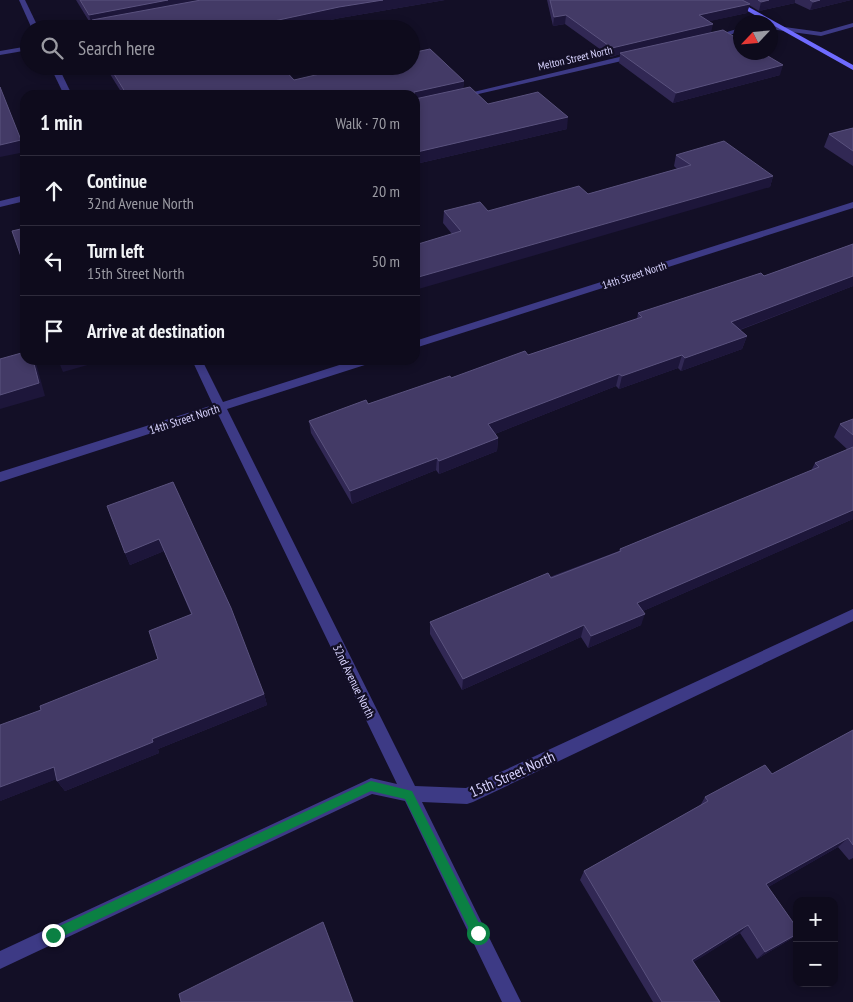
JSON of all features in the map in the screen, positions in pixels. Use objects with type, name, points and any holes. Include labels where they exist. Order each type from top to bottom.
[{"type":"street","points":[[22,0],[32,20]]},
{"type":"street","points":[[731,0],[853,68]]},
{"type":"street","points":[[781,27],[821,34],[853,25]]},
{"type":"street","points":[[702,39],[733,32]]},
{"type":"street","points":[[0,53],[20,50]]},
{"type":"street","name":"Melton Street North","points":[[453,98],[645,53]]},
{"type":"street","points":[[58,75],[66,90]]},
{"type":"street","points":[[0,204],[20,199]]},
{"type":"street","name":"14th Street North","points":[[420,343],[853,205]]},
{"type":"street","name":"32nd Avenue North","points":[[200,365],[408,794],[512,1002]]},
{"type":"street","name":"14th Street North","points":[[0,477],[351,365]]},
{"type":"street","name":"15th Street North","points":[[0,960],[371,786],[408,794],[467,796],[853,615]]},
{"type":"building","points":[[80,0],[168,0],[89,15]]},
{"type":"building","points":[[201,0],[383,0],[279,20],[92,20]]},
{"type":"building","points":[[550,0],[742,0],[750,4],[699,15],[713,24],[612,48],[566,15],[554,17]]},
{"type":"building","points":[[723,30],[733,36],[733,60],[775,60],[783,65],[676,93],[620,53]]},
{"type":"building","points":[[430,49],[464,81],[420,91],[124,90],[115,75],[289,75],[294,80],[315,75],[420,75],[420,51]]},
{"type":"building","points":[[0,87],[20,140],[0,145]]},
{"type":"building","points":[[470,87],[488,104],[538,92],[568,117],[420,151],[420,98]]},
{"type":"building","points":[[853,128],[853,151],[829,134]]},
{"type":"building","points":[[724,141],[773,176],[420,277],[420,243],[461,231],[444,211],[480,202],[488,211],[579,186],[588,194],[691,165],[676,155]]},
{"type":"building","points":[[20,229],[20,254],[12,231]]},
{"type":"building","points":[[853,244],[853,276],[731,322],[747,336],[685,358],[682,355],[622,376],[619,374],[488,424],[498,438],[439,461],[437,458],[350,491],[309,421],[366,400],[368,404],[450,376],[451,378],[525,351],[528,355],[642,317],[638,313],[761,273],[764,276]]},
{"type":"building","points":[[20,353],[20,365],[34,365],[39,383],[0,395],[0,359]]},
{"type":"building","points":[[853,419],[853,435],[840,424]]},
{"type":"building","points":[[853,447],[853,510],[637,603],[645,614],[591,636],[584,625],[463,679],[430,622],[548,573],[551,578],[621,551],[620,549],[819,467],[815,463]]},
{"type":"building","points":[[173,482],[231,608],[264,694],[152,739],[153,742],[57,781],[54,767],[0,787],[0,725],[41,710],[40,706],[158,659],[149,631],[192,614],[159,539],[125,553],[107,506]]},
{"type":"building","points":[[853,730],[853,845],[848,838],[766,884],[793,922],[793,936],[765,952],[748,925],[692,960],[720,1002],[662,1002],[584,871],[708,801],[705,797],[765,765],[772,774]]},
{"type":"building","points":[[323,922],[353,1002],[181,1002],[179,994]]},
{"type":"route","points":[[53,935],[371,786],[408,794],[478,933]]}]
